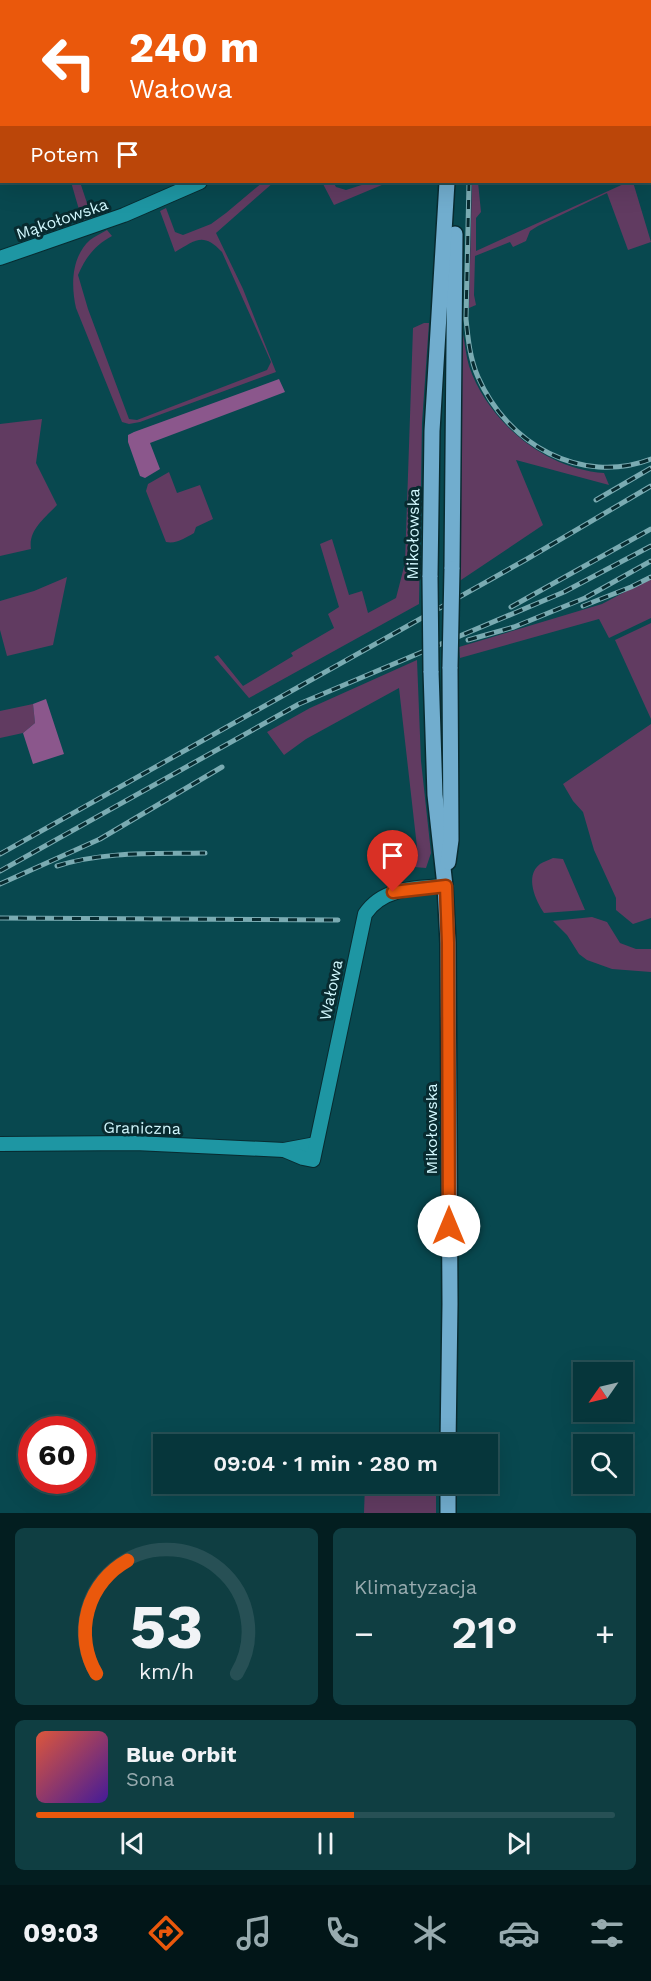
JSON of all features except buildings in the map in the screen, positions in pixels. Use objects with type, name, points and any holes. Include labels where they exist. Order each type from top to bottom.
[{"type":"main road","name":"Mikołowska","points":[[447,183],[432,431],[430,577],[431,714],[435,795],[446,886],[449,1070],[448,1434]]},
{"type":"main road","name":"Mikołowska","points":[[446,886],[451,840],[450,667],[456,183]]},
{"type":"main road","points":[[448,1494],[448,1513]]},
{"type":"street","name":"Mąkołowska","points":[[0,258],[124,215],[198,183]]},
{"type":"street","name":"Wałowa","points":[[284,1150],[313,1160],[365,914],[380,897],[393,892],[446,886]]},
{"type":"street","name":"Graniczna","points":[[0,1144],[135,1143],[284,1150]]},
{"type":"street","points":[[284,1150],[316,1144]]},
{"type":"shaded area","points":[[71,183],[80,183],[92,218],[82,220]]},
{"type":"shaded area","points":[[262,183],[273,183],[216,233],[243,289],[276,372],[140,422],[129,424],[122,422],[76,308],[73,281],[79,255],[90,240],[96,236],[107,230],[112,236],[91,252],[78,275],[88,309],[129,419],[137,420],[267,370],[271,362],[222,252],[210,242],[199,240],[175,252],[160,211],[166,208],[175,232],[183,235],[211,224]]},
{"type":"shaded area","points":[[323,183],[334,183],[336,187],[346,190],[368,183],[387,183],[334,205]]},
{"type":"shaded area","points":[[472,183],[478,183],[481,212],[476,218],[476,251],[626,183],[633,183],[651,242],[628,250],[607,193],[538,226],[530,231],[526,241],[513,247],[510,242],[475,256],[476,305],[469,308]]},
{"type":"shaded area","points":[[429,323],[422,423],[419,604],[249,698],[214,657],[218,655],[243,686],[293,656],[291,653],[334,628],[328,614],[339,607],[320,544],[332,539],[349,595],[362,591],[368,613],[396,598],[405,563],[413,328]]},
{"type":"shaded area","points":[[459,333],[463,334],[469,366],[478,387],[490,406],[505,423],[540,452],[582,470],[604,473],[609,485],[516,460],[543,525],[458,582]]},
{"type":"shaded area","points":[[279,379],[285,392],[150,443],[160,469],[145,478],[140,476],[128,442],[128,435]]},
{"type":"shaded area","points":[[42,419],[36,463],[57,505],[35,530],[31,549],[0,556],[0,424]]},
{"type":"shaded area","points":[[169,472],[177,493],[200,485],[213,519],[196,527],[194,533],[187,537],[166,542],[146,491],[148,484]]},
{"type":"shaded area","points":[[67,577],[53,645],[7,656],[0,630],[0,601],[34,591]]},
{"type":"shaded area","points":[[651,578],[651,618],[609,638],[599,619],[460,658],[459,647],[602,604]]},
{"type":"shaded area","points":[[651,623],[651,719],[615,640]]},
{"type":"shaded area","points":[[417,660],[421,761],[431,853],[426,868],[414,867],[418,856],[399,688],[306,739],[284,755],[267,732],[310,708]]},
{"type":"shaded area","points":[[46,699],[64,754],[33,764],[23,733],[35,723],[33,704]]},
{"type":"shaded area","points":[[33,704],[35,723],[23,733],[0,738],[0,711]]},
{"type":"shaded area","points":[[651,724],[651,918],[633,924],[616,910],[616,898],[594,850],[583,812],[563,784]]},
{"type":"shaded area","points":[[553,858],[563,859],[585,910],[544,913],[535,895],[533,875],[540,864]]},
{"type":"shaded area","points":[[592,917],[607,922],[620,943],[636,949],[651,949],[651,972],[612,969],[587,960],[579,954],[567,935],[553,921]]},
{"type":"shaded area","points":[[365,1494],[436,1494],[436,1513],[364,1513]]},
{"type":"railway","points":[[469,183],[466,319],[473,363],[491,401],[507,422],[527,440],[573,463],[599,467],[625,466],[651,459]]},
{"type":"railway","points":[[596,500],[651,468]]},
{"type":"railway","points":[[0,854],[527,559],[651,486]]},
{"type":"railway","points":[[511,607],[651,529]]},
{"type":"railway","points":[[0,871],[299,704],[564,592],[651,546]]},
{"type":"railway","points":[[468,640],[514,627],[585,598],[651,561]]},
{"type":"railway","points":[[583,606],[651,577]]},
{"type":"railway","points":[[0,884],[100,839],[222,767]]},
{"type":"railway","points":[[57,866],[111,856],[205,853]]},
{"type":"railway","points":[[0,918],[338,920]]},
{"type":"route","points":[[393,892],[446,886],[449,1226]]}]
